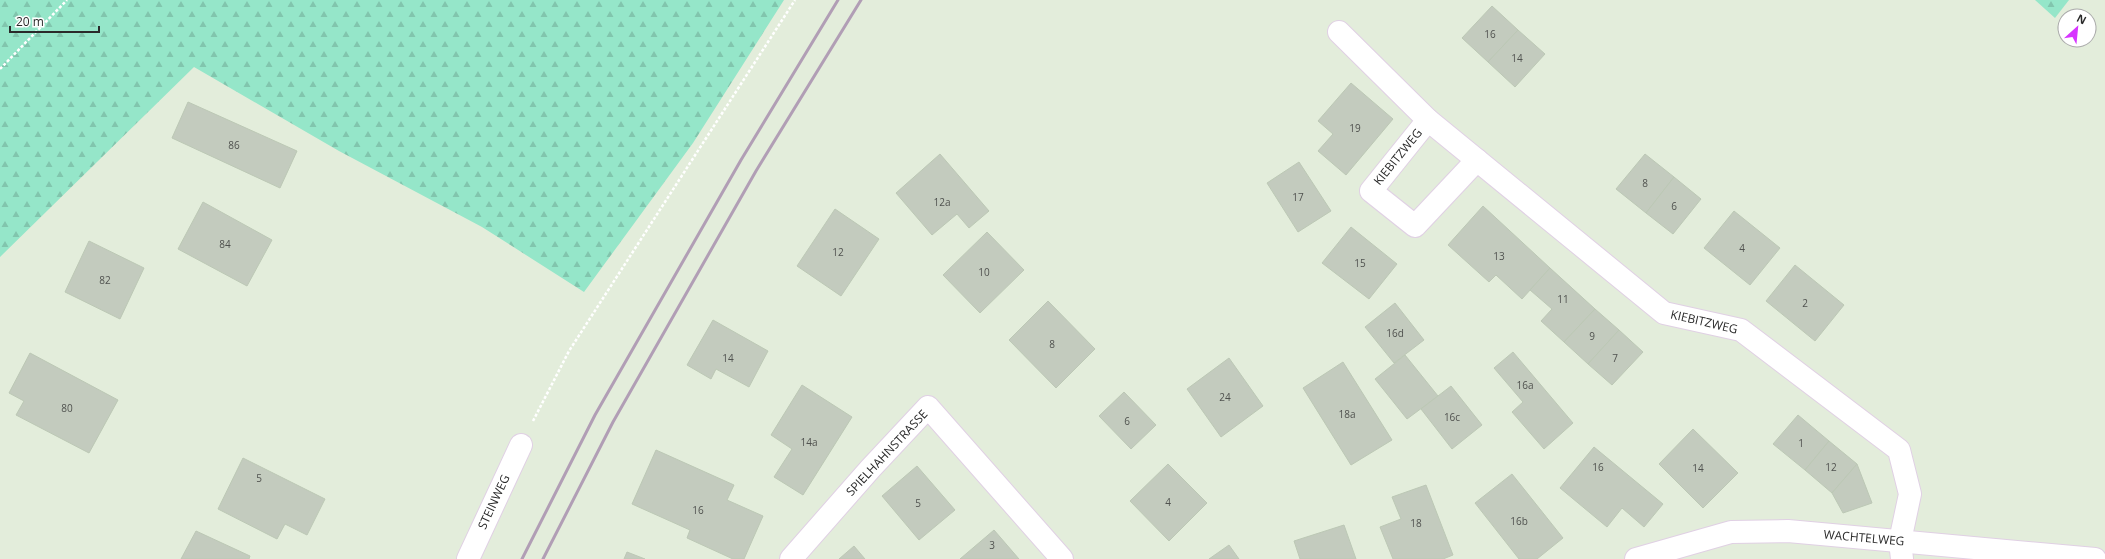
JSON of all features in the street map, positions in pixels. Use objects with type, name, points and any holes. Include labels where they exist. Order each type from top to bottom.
[{"type":"street","name":"KIEBITZWEG","points":[[1339,32],[1428,120],[1664,313],[1741,330],[1899,450],[1910,494],[1901,550]]},
{"type":"street","name":"KIEBITZWEG","points":[[1428,120],[1371,191],[1415,226],[1478,160]]},
{"type":"street","name":"SPIELHAHNSTRASSE","points":[[791,559],[870,469],[928,407],[1062,559]]},
{"type":"street","name":"STEINWEG","points":[[468,559],[520,445]]},
{"type":"street","name":"WACHTELWEG","points":[[1636,559],[1731,532],[1788,531],[1901,550],[2095,559]]},
{"type":"path","points":[[0,69],[67,0]]},
{"type":"path","points":[[520,445],[570,351],[795,0]]},
{"type":"green space","points":[[0,0],[784,0],[693,143],[584,292],[482,227],[339,151],[194,67],[0,257]]},
{"type":"green space","points":[[2035,0],[2069,0],[2063,8],[2057,8],[2057,15],[2055,18]]},
{"type":"building","points":[[1492,6],[1518,30],[1488,62],[1462,38]]},
{"type":"building","points":[[1518,30],[1545,54],[1515,87],[1488,62]]},
{"type":"building","points":[[1351,83],[1393,119],[1346,175],[1318,151],[1333,134],[1318,121]]},
{"type":"building","points":[[188,102],[297,151],[280,188],[172,138]]},
{"type":"building","points":[[940,154],[989,211],[969,228],[957,214],[932,235],[896,193]]},
{"type":"building","points":[[1645,154],[1674,177],[1646,213],[1616,189]]},
{"type":"building","points":[[1299,162],[1331,211],[1298,232],[1267,183]]},
{"type":"building","points":[[1674,177],[1701,199],[1673,234],[1646,213]]},
{"type":"building","points":[[203,202],[272,240],[247,286],[178,249]]},
{"type":"building","points":[[1483,206],[1550,268],[1522,299],[1496,275],[1489,282],[1448,245]]},
{"type":"building","points":[[835,209],[879,239],[841,296],[797,266]]},
{"type":"building","points":[[1734,211],[1780,248],[1750,285],[1704,248]]},
{"type":"building","points":[[1351,227],[1397,264],[1369,299],[1322,263]]},
{"type":"building","points":[[987,232],[1024,270],[980,313],[943,275]]},
{"type":"building","points":[[89,241],[144,268],[120,319],[65,292]]},
{"type":"building","points":[[1795,265],[1844,305],[1815,341],[1766,301]]},
{"type":"building","points":[[1550,268],[1595,309],[1564,342],[1541,321],[1552,309],[1530,290]]},
{"type":"building","points":[[1048,301],[1095,349],[1056,388],[1009,340]]},
{"type":"building","points":[[1395,303],[1424,340],[1394,363],[1365,327]]},
{"type":"building","points":[[1595,309],[1619,330],[1588,364],[1564,342]]},
{"type":"building","points":[[713,320],[768,351],[749,387],[716,369],[711,379],[687,365]]},
{"type":"building","points":[[1619,330],[1643,352],[1612,385],[1588,364]]},
{"type":"building","points":[[1513,352],[1573,423],[1544,449],[1512,412],[1523,402],[1494,368]]},
{"type":"building","points":[[30,353],[118,400],[89,453],[16,415],[24,401],[9,393]]},
{"type":"building","points":[[1405,355],[1438,396],[1407,419],[1375,379]]},
{"type":"building","points":[[1229,358],[1263,406],[1221,437],[1187,389]]},
{"type":"building","points":[[1343,362],[1392,440],[1351,465],[1303,388]]},
{"type":"building","points":[[802,385],[852,417],[803,495],[774,477],[792,449],[771,435]]},
{"type":"building","points":[[1451,386],[1482,425],[1452,449],[1421,409]]},
{"type":"building","points":[[1124,392],[1156,425],[1131,449],[1099,416]]},
{"type":"building","points":[[1798,415],[1829,441],[1805,470],[1773,444]]},
{"type":"building","points":[[1693,429],[1738,473],[1703,508],[1659,464]]},
{"type":"building","points":[[1829,441],[1857,464],[1832,493],[1805,470]]},
{"type":"building","points":[[1594,447],[1663,504],[1644,527],[1622,508],[1607,527],[1560,488]]},
{"type":"building","points":[[656,450],[734,485],[727,500],[763,516],[744,559],[733,559],[687,538],[690,530],[632,504]]},
{"type":"building","points":[[243,458],[325,499],[307,535],[285,524],[277,539],[218,509]]},
{"type":"building","points":[[1168,464],[1207,503],[1169,541],[1130,501]]},
{"type":"building","points":[[1857,464],[1872,503],[1843,513],[1832,493]]},
{"type":"building","points":[[917,466],[955,510],[919,540],[882,496]]},
{"type":"building","points":[[1512,474],[1563,538],[1537,559],[1519,559],[1475,503]]},
{"type":"building","points":[[1426,485],[1453,555],[1443,559],[1393,559],[1380,527],[1401,519],[1392,497]]},
{"type":"building","points":[[1344,525],[1356,559],[1300,559],[1294,541]]},
{"type":"building","points":[[994,530],[1019,559],[960,559]]},
{"type":"building","points":[[196,531],[250,556],[249,559],[181,559]]},
{"type":"building","points":[[1229,545],[1239,559],[1209,559]]},
{"type":"building","points":[[854,546],[865,559],[839,559]]},
{"type":"building","points":[[627,552],[645,559],[624,559]]},
{"type":"railway","points":[[522,559],[595,415],[741,160],[838,0]]},
{"type":"railway","points":[[543,559],[613,422],[756,171],[861,0]]}]
